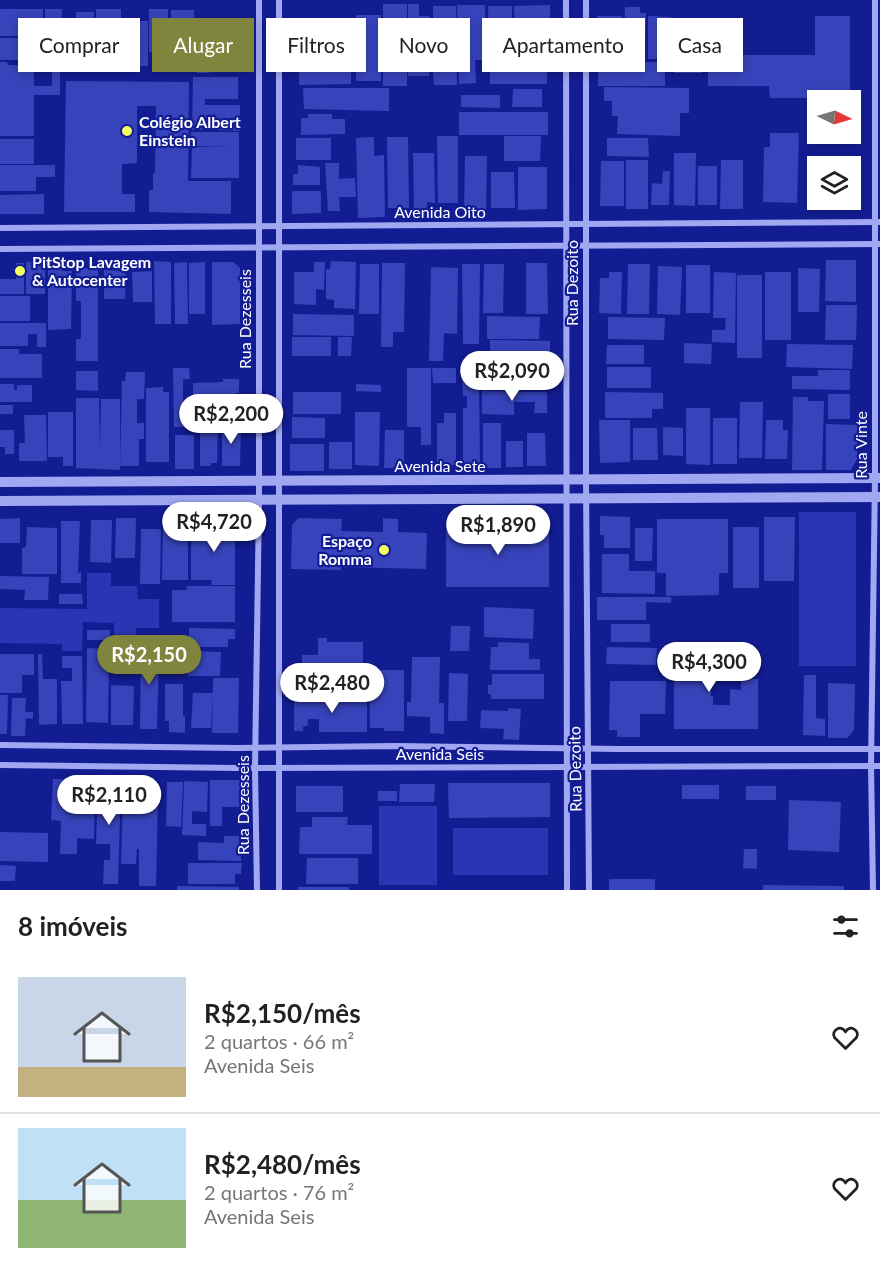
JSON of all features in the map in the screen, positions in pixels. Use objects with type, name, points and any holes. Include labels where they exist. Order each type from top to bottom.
[{"type":"street","name":"Rua Dezesseis","points":[[257,890],[255,768],[259,0]]},
{"type":"street","name":"Rua Dezesseis","points":[[279,0],[279,890]]},
{"type":"street","name":"Rua Dezoito","points":[[566,0],[567,890]]},
{"type":"street","name":"Rua Dezoito","points":[[586,0],[589,890]]},
{"type":"street","name":"Rua Vinte","points":[[873,890],[871,765],[877,497],[878,222],[875,0]]},
{"type":"street","name":"Avenida Oito","points":[[0,228],[586,226],[878,222]]},
{"type":"street","name":"Avenida Oito","points":[[0,249],[877,244]]},
{"type":"street","name":"Avenida Sete","points":[[0,482],[877,478]]},
{"type":"street","name":"Avenida Sete","points":[[0,501],[877,497]]},
{"type":"street","name":"Avenida Seis","points":[[0,744],[256,748],[394,746],[588,749],[880,749]]},
{"type":"street","name":"Avenida Seis","points":[[0,765],[255,768],[880,766]]},
{"type":"shaded area","points":[[799,512],[856,512],[856,666],[799,666]]},
{"type":"shaded area","points":[[87,573],[111,573],[111,586],[137,586],[138,599],[159,599],[159,628],[136,628],[135,674],[114,674],[114,623],[83,622],[82,651],[62,651],[62,644],[0,643],[0,608],[87,609]]},
{"type":"shaded area","points":[[379,806],[437,806],[437,885],[379,885]]},
{"type":"shaded area","points":[[453,828],[548,828],[548,875],[453,875]]},
{"type":"building","points":[[383,4],[407,4],[407,18],[383,18]]},
{"type":"building","points":[[408,4],[419,4],[419,16],[430,16],[430,18],[408,18]]},
{"type":"building","points":[[457,5],[485,5],[485,18],[482,18],[482,60],[475,60],[476,83],[459,84],[459,72],[470,72],[470,18],[457,18]]},
{"type":"building","points":[[550,5],[550,18],[514,18],[514,6]]},
{"type":"building","points":[[433,6],[456,6],[456,18],[433,18]]},
{"type":"building","points":[[488,6],[512,6],[512,18],[488,18]]},
{"type":"building","points":[[625,7],[640,7],[640,13],[646,13],[645,57],[645,18],[625,18]]},
{"type":"building","points":[[0,9],[43,9],[43,18],[18,18],[18,36],[0,36]]},
{"type":"building","points":[[45,9],[62,9],[62,18],[45,18]]},
{"type":"building","points":[[96,9],[121,9],[121,18],[96,18]]},
{"type":"building","points":[[149,9],[168,9],[168,18],[152,18],[152,52],[149,52]]},
{"type":"building","points":[[171,10],[194,10],[194,18],[171,18]]},
{"type":"building","points":[[76,12],[94,12],[94,18],[76,18]]},
{"type":"building","points":[[356,15],[381,15],[381,18],[378,18],[378,72],[381,72],[381,81],[356,81],[356,72],[366,72],[366,18],[356,18]]},
{"type":"building","points":[[597,16],[622,16],[622,18],[597,18]]},
{"type":"building","points":[[648,16],[671,17],[657,18],[657,59],[648,59]]},
{"type":"building","points":[[815,16],[850,16],[850,90],[807,90],[807,98],[770,98],[769,86],[708,86],[708,72],[743,72],[743,55],[815,55]]},
{"type":"building","points":[[140,21],[148,21],[148,66],[140,66]]},
{"type":"building","points":[[0,38],[18,38],[18,60],[0,60]]},
{"type":"building","points":[[0,62],[18,65],[18,72],[34,72],[34,86],[52,86],[52,72],[60,72],[60,95],[34,95],[34,136],[0,136]]},
{"type":"building","points":[[645,62],[657,62],[657,72],[665,72],[665,86],[598,86],[598,72],[645,72]]},
{"type":"building","points":[[299,72],[351,72],[351,84],[299,85]]},
{"type":"building","points":[[383,72],[407,72],[407,86],[383,86]]},
{"type":"building","points":[[408,72],[429,72],[429,76],[408,76]]},
{"type":"building","points":[[433,72],[457,72],[457,85],[434,85]]},
{"type":"building","points":[[490,72],[547,72],[547,84],[490,84]]},
{"type":"building","points":[[674,72],[702,72],[702,73]]},
{"type":"building","points":[[193,77],[238,77],[238,99],[205,99],[205,105],[240,105],[240,131],[216,130],[216,125],[202,125],[202,130],[192,130]]},
{"type":"building","name":"Colégio Albert Einstein","points":[[66,81],[189,82],[188,181],[231,181],[231,214],[149,212],[149,190],[153,190],[153,173],[155,173],[156,106],[137,106],[137,163],[122,164],[122,194],[135,194],[135,212],[64,212]]},
{"type":"building","points":[[604,87],[689,88],[689,113],[680,113],[680,136],[617,134],[618,116],[612,116],[612,101],[604,101]]},
{"type":"building","points":[[303,88],[389,88],[389,111],[304,109]]},
{"type":"building","points":[[513,89],[542,89],[542,107],[512,107]]},
{"type":"building","points":[[461,95],[500,95],[500,108],[461,107]]},
{"type":"building","points":[[459,112],[548,112],[548,135],[459,135]]},
{"type":"building","points":[[308,114],[332,114],[332,119],[345,119],[345,134],[301,135],[301,118],[308,118]]},
{"type":"building","points":[[191,132],[239,132],[239,178],[191,178],[192,147],[231,146],[191,146]]},
{"type":"building","points":[[770,133],[799,133],[797,203],[763,202],[764,147],[770,147]]},
{"type":"building","points":[[437,136],[458,136],[458,203],[438,203]]},
{"type":"building","points":[[504,136],[541,136],[540,161],[504,161]]},
{"type":"building","points":[[374,137],[374,156],[384,155],[385,217],[358,218],[356,138]]},
{"type":"building","points":[[387,137],[408,137],[409,208],[388,208]]},
{"type":"building","points":[[296,138],[331,138],[331,160],[296,160]]},
{"type":"building","points":[[607,138],[648,138],[649,157],[607,156]]},
{"type":"building","points":[[0,139],[34,139],[34,164],[0,164]]},
{"type":"building","points":[[413,153],[434,153],[435,203],[427,202],[427,212],[414,212]]},
{"type":"building","points":[[674,153],[696,153],[695,206],[674,205]]},
{"type":"building","points":[[465,156],[487,156],[486,212],[464,212]]},
{"type":"building","points":[[626,160],[648,160],[648,209],[626,209]]},
{"type":"building","points":[[721,160],[743,160],[743,209],[720,209]]},
{"type":"building","points":[[601,161],[624,161],[624,206],[600,206]]},
{"type":"building","points":[[325,163],[339,163],[339,179],[355,178],[356,197],[339,197],[340,211],[328,211]]},
{"type":"building","points":[[0,165],[55,165],[55,177],[36,177],[36,191],[0,191]]},
{"type":"building","points":[[298,165],[320,167],[320,185],[293,185],[293,174],[298,174]]},
{"type":"building","points":[[698,166],[717,166],[717,205],[698,205]]},
{"type":"building","points":[[518,167],[547,167],[547,209],[518,210]]},
{"type":"building","points":[[663,171],[670,171],[669,205],[651,205],[652,183],[662,184]]},
{"type":"building","points":[[491,172],[514,172],[515,208],[491,208]]},
{"type":"building","points":[[292,191],[321,191],[321,213],[292,214]]},
{"type":"building","points":[[44,194],[44,214],[0,214],[0,195]]},
{"type":"building","points":[[826,260],[856,260],[856,302],[825,301]]},
{"type":"building","points":[[154,261],[171,262],[171,324],[155,324]]},
{"type":"building","points":[[331,261],[356,262],[355,309],[334,308],[334,300],[326,299],[326,269],[330,269]]},
{"type":"building","points":[[26,262],[45,263],[45,294],[26,294]]},
{"type":"building","points":[[187,262],[188,324],[175,324],[174,263]]},
{"type":"building","points":[[205,262],[205,314],[189,314],[189,263]]},
{"type":"building","points":[[212,262],[233,262],[240,268],[240,324],[212,325]]},
{"type":"building","points":[[314,262],[325,262],[324,290],[316,289],[316,305],[294,304],[294,272],[314,272]]},
{"type":"building","name":"PitStop Lavagem & Autocenter","points":[[16,263],[24,263],[24,294],[0,294],[0,279],[16,279]]},
{"type":"building","points":[[48,263],[62,263],[62,271],[72,271],[71,329],[48,330]]},
{"type":"building","points":[[382,263],[405,263],[404,332],[393,332],[393,347],[381,347]]},
{"type":"building","points":[[526,263],[547,263],[548,314],[526,314]]},
{"type":"building","points":[[360,264],[379,264],[379,314],[359,314]]},
{"type":"building","points":[[462,264],[480,264],[479,344],[463,344]]},
{"type":"building","points":[[484,264],[504,264],[503,313],[483,313]]},
{"type":"building","points":[[628,264],[650,264],[649,314],[627,314]]},
{"type":"building","points":[[686,265],[710,265],[710,313],[686,313]]},
{"type":"building","points":[[658,266],[682,267],[680,315],[657,314]]},
{"type":"building","points":[[431,267],[458,268],[457,334],[444,333],[443,361],[429,361]]},
{"type":"building","points":[[76,268],[98,268],[98,361],[76,361],[76,339],[81,339],[81,301],[76,301]]},
{"type":"building","points":[[798,268],[820,269],[819,312],[798,312]]},
{"type":"building","points":[[104,270],[126,271],[125,299],[104,299]]},
{"type":"building","points":[[152,271],[152,302],[133,302],[132,272]]},
{"type":"building","points":[[609,272],[622,272],[621,314],[599,313],[600,278],[609,278]]},
{"type":"building","points":[[714,272],[736,273],[735,343],[712,342],[712,330],[725,330],[726,318],[713,318]]},
{"type":"building","points":[[765,272],[791,272],[791,340],[765,340]]},
{"type":"building","points":[[737,275],[762,275],[762,358],[737,358]]},
{"type":"building","points":[[0,296],[30,296],[30,321],[0,321]]},
{"type":"building","points":[[826,305],[857,305],[856,340],[825,340]]},
{"type":"building","points":[[293,314],[354,315],[354,336],[293,335]]},
{"type":"building","points":[[487,316],[540,317],[539,339],[487,339]]},
{"type":"building","points":[[608,317],[665,318],[664,340],[608,339]]},
{"type":"building","points":[[0,323],[46,323],[46,347],[37,347],[37,334],[28,334],[28,346],[0,346]]},
{"type":"building","points":[[292,337],[331,337],[331,356],[292,356]]},
{"type":"building","points":[[338,337],[352,337],[351,356],[338,356]]},
{"type":"building","points":[[490,340],[550,341],[550,362],[490,362]]},
{"type":"building","points":[[684,343],[712,344],[711,364],[684,363]]},
{"type":"building","points":[[787,344],[853,345],[852,369],[786,367]]},
{"type":"building","points":[[607,345],[644,345],[644,364],[606,364]]},
{"type":"building","points":[[0,349],[19,349],[19,354],[42,354],[42,378],[0,378]]},
{"type":"building","points":[[499,364],[537,365],[537,388],[498,387]]},
{"type":"building","points":[[607,367],[651,367],[651,388],[607,388]]},
{"type":"building","points":[[173,368],[189,368],[190,379],[183,379],[183,407],[194,407],[194,427],[174,427]]},
{"type":"building","points":[[407,368],[431,368],[431,445],[421,445],[421,427],[407,427]]},
{"type":"building","points":[[432,368],[456,368],[456,383],[433,383]]},
{"type":"building","points":[[818,370],[850,370],[850,390],[792,389],[792,376],[818,376]]},
{"type":"building","points":[[76,371],[98,371],[98,391],[76,390]]},
{"type":"building","points":[[126,372],[145,372],[144,399],[137,399],[137,423],[144,423],[144,439],[139,439],[139,466],[120,466],[122,381],[125,381]]},
{"type":"building","points":[[462,376],[479,376],[480,465],[463,465],[463,408],[467,408],[467,396],[463,396]]},
{"type":"building","points":[[223,379],[239,379],[236,407],[193,405],[193,383],[223,382]]},
{"type":"building","points":[[0,384],[14,384],[14,390],[17,390],[17,385],[32,385],[32,402],[0,402]]},
{"type":"building","points":[[356,384],[381,385],[381,392],[356,391]]},
{"type":"building","points":[[163,387],[163,392],[169,392],[169,462],[146,462],[146,388]]},
{"type":"building","points":[[482,391],[547,392],[547,413],[534,413],[535,402],[514,402],[514,415],[482,414]]},
{"type":"building","points":[[293,392],[341,392],[341,414],[293,414]]},
{"type":"building","points":[[605,392],[663,393],[663,409],[652,409],[652,418],[605,418]]},
{"type":"building","points":[[828,394],[850,394],[850,419],[828,419]]},
{"type":"building","points":[[793,397],[808,397],[808,401],[824,401],[822,470],[792,470]]},
{"type":"building","points":[[76,398],[99,398],[100,450],[101,399],[120,399],[120,470],[76,468]]},
{"type":"building","points":[[740,402],[763,402],[762,458],[739,458]]},
{"type":"building","points":[[0,405],[13,405],[13,414],[0,414]]},
{"type":"building","points":[[222,408],[241,408],[241,424],[222,424]]},
{"type":"building","points":[[686,408],[710,408],[710,465],[686,464]]},
{"type":"building","points":[[48,412],[73,412],[73,466],[63,466],[63,457],[48,457]]},
{"type":"building","points":[[355,412],[380,412],[379,466],[355,465]]},
{"type":"building","points":[[444,413],[456,413],[456,465],[437,465],[437,423],[444,423]]},
{"type":"building","points":[[24,415],[46,415],[47,461],[19,461],[19,443],[25,443]]},
{"type":"building","points":[[292,417],[325,418],[325,438],[292,438]]},
{"type":"building","points":[[713,418],[737,418],[737,464],[713,464]]},
{"type":"building","points":[[200,419],[218,419],[217,463],[211,463],[211,466],[200,466]]},
{"type":"building","points":[[599,420],[630,420],[630,462],[600,463]]},
{"type":"building","points":[[766,420],[783,420],[783,430],[788,430],[787,459],[765,459]]},
{"type":"building","points":[[483,423],[501,423],[501,468],[483,468]]},
{"type":"building","points":[[222,424],[241,425],[240,466],[222,466]]},
{"type":"building","points":[[826,424],[857,425],[857,459],[851,470],[826,470]]},
{"type":"building","points":[[663,427],[683,428],[683,456],[663,455]]},
{"type":"building","points":[[633,428],[657,428],[658,460],[633,460]]},
{"type":"building","points":[[0,430],[14,430],[14,454],[5,454],[5,447],[0,447]]},
{"type":"building","points":[[385,430],[404,430],[404,468],[384,468]]},
{"type":"building","points":[[527,433],[545,433],[546,466],[527,466]]},
{"type":"building","points":[[175,435],[194,435],[194,469],[175,469]]},
{"type":"building","points":[[506,441],[523,441],[523,467],[506,467]]},
{"type":"building","points":[[329,442],[352,442],[352,469],[329,469]]},
{"type":"building","points":[[290,444],[324,444],[324,471],[290,471]]},
{"type":"building","points":[[600,516],[630,517],[630,548],[604,548],[604,535],[600,535]]},
{"type":"building","points":[[163,517],[188,517],[188,580],[162,580]]},
{"type":"building","points":[[764,517],[795,517],[794,581],[764,581]]},
{"type":"building","points":[[20,518],[20,543],[0,543],[0,519]]},
{"type":"building","points":[[116,518],[136,518],[135,558],[115,558]]},
{"type":"building","points":[[298,518],[342,519],[341,531],[383,532],[383,518],[398,519],[398,532],[427,533],[426,569],[341,567],[341,570],[291,569],[292,525]]},
{"type":"building","points":[[657,519],[728,519],[728,573],[719,573],[719,595],[666,596],[666,573],[657,573]]},
{"type":"building","points":[[91,520],[112,520],[111,563],[90,562]]},
{"type":"building","points":[[61,521],[80,521],[78,573],[81,572],[81,583],[61,583]]},
{"type":"building","points":[[212,522],[235,522],[235,585],[211,585],[212,580],[191,580],[191,524],[211,524],[212,558]]},
{"type":"building","points":[[446,526],[549,526],[549,587],[446,587]]},
{"type":"building","points":[[27,527],[57,528],[57,574],[22,574],[22,548],[26,547]]},
{"type":"building","points":[[733,527],[759,527],[759,588],[733,588]]},
{"type":"building","points":[[635,528],[653,528],[652,561],[635,561]]},
{"type":"building","points":[[141,529],[161,529],[160,584],[140,584]]},
{"type":"building","points":[[602,554],[629,554],[629,571],[655,571],[655,594],[602,593]]},
{"type":"building","points":[[0,576],[49,577],[48,600],[24,600],[25,590],[0,589]]},
{"type":"building","points":[[186,586],[235,586],[235,622],[172,622],[172,590],[187,590]]},
{"type":"building","points":[[59,594],[82,594],[83,604],[59,604]]},
{"type":"building","points":[[597,597],[671,597],[671,603],[646,602],[646,620],[597,620]]},
{"type":"building","points":[[484,607],[534,609],[533,639],[484,637]]},
{"type":"building","points":[[611,624],[650,624],[650,642],[611,642]]},
{"type":"building","points":[[451,626],[470,626],[469,651],[450,651]]},
{"type":"building","points":[[189,628],[235,629],[235,639],[228,639],[228,647],[195,647],[195,642],[189,642]]},
{"type":"building","points":[[87,630],[110,630],[110,640],[87,640]]},
{"type":"building","points":[[141,637],[150,637],[150,652],[159,652],[157,729],[140,729]]},
{"type":"building","points":[[318,638],[327,638],[327,642],[363,642],[363,696],[337,696],[337,674],[302,674],[302,655],[318,655]]},
{"type":"building","points":[[498,642],[529,643],[529,659],[540,659],[540,670],[490,670],[491,647],[498,647]]},
{"type":"building","points":[[674,644],[717,644],[717,675],[711,675],[713,705],[730,705],[730,689],[741,690],[741,679],[758,679],[758,729],[674,729]]},
{"type":"building","points":[[607,647],[657,648],[656,665],[606,664]]},
{"type":"building","points":[[87,648],[109,649],[108,723],[86,722]]},
{"type":"building","points":[[188,651],[221,652],[220,676],[188,676]]},
{"type":"building","points":[[0,654],[34,654],[34,675],[22,675],[22,693],[0,693]]},
{"type":"building","points":[[38,654],[42,654],[43,679],[57,679],[57,724],[39,725]]},
{"type":"building","points":[[62,656],[82,656],[83,724],[62,724],[61,681],[72,681],[72,668],[62,668]]},
{"type":"building","points":[[412,657],[440,657],[439,703],[444,703],[444,734],[430,733],[430,717],[407,716],[407,702],[411,702]]},
{"type":"building","points":[[369,670],[404,670],[404,731],[370,728]]},
{"type":"building","points":[[449,673],[468,674],[467,721],[448,721]]},
{"type":"building","points":[[492,674],[544,674],[544,699],[491,699],[491,694],[488,694],[488,685],[492,685]]},
{"type":"building","points":[[804,675],[816,675],[816,718],[825,719],[825,736],[803,735]]},
{"type":"building","points":[[213,678],[239,678],[238,733],[212,733],[213,696],[211,728],[191,728],[193,693],[213,693]]},
{"type":"building","points":[[610,681],[666,681],[665,714],[640,714],[640,737],[617,737],[617,730],[609,730]]},
{"type":"building","points":[[828,683],[855,684],[854,730],[847,738],[828,738]]},
{"type":"building","points":[[165,684],[183,684],[185,733],[169,732],[169,721],[165,721]]},
{"type":"building","points":[[111,685],[134,686],[133,725],[111,725]]},
{"type":"building","points":[[0,695],[8,695],[7,734],[0,734]]},
{"type":"building","points":[[12,698],[26,698],[25,712],[33,712],[33,719],[26,718],[25,736],[11,736]]},
{"type":"building","points":[[294,698],[367,698],[367,732],[319,732],[319,719],[308,719],[308,725],[303,727],[303,731],[294,731]]},
{"type":"building","points":[[508,708],[521,709],[519,740],[503,739],[504,729],[480,728],[481,710],[508,711]]},
{"type":"building","points":[[53,779],[78,780],[78,805],[79,780],[95,781],[94,839],[77,838],[77,854],[60,854],[61,821],[51,820]]},
{"type":"building","points":[[98,780],[121,781],[118,884],[103,884],[104,860],[110,860],[110,844],[96,844]]},
{"type":"building","points":[[210,780],[241,780],[241,807],[222,807],[222,826],[210,826]]},
{"type":"building","points":[[184,781],[208,782],[207,812],[192,811],[192,824],[206,824],[206,836],[182,835]]},
{"type":"building","points":[[167,782],[183,782],[181,827],[166,826]]},
{"type":"building","points":[[448,783],[550,783],[550,817],[449,818]]},
{"type":"building","points":[[400,784],[435,784],[434,802],[399,802]]},
{"type":"building","points":[[682,785],[719,785],[719,799],[682,799]]},
{"type":"building","points":[[296,786],[343,786],[343,812],[296,812]]},
{"type":"building","points":[[746,786],[776,786],[776,800],[746,800]]},
{"type":"building","points":[[378,791],[397,791],[397,801],[378,801]]},
{"type":"building","points":[[123,797],[158,798],[156,886],[139,886],[139,849],[137,849],[136,864],[121,864]]},
{"type":"building","points":[[789,800],[841,802],[839,852],[788,850]]},
{"type":"building","points":[[312,817],[348,817],[347,825],[372,825],[372,854],[299,854],[300,827],[312,827]]},
{"type":"building","points":[[0,832],[48,833],[48,862],[0,861]]},
{"type":"building","points":[[224,836],[241,836],[241,861],[198,860],[198,842],[224,843]]},
{"type":"building","points":[[744,849],[757,849],[757,869],[743,868]]},
{"type":"building","points":[[307,858],[358,858],[358,884],[306,884]]},
{"type":"building","points":[[188,863],[242,863],[241,874],[235,874],[235,884],[188,884]]},
{"type":"building","points":[[0,865],[16,866],[15,881],[0,881]]},
{"type":"building","points":[[609,879],[655,879],[655,890],[609,890]]},
{"type":"building","points":[[763,885],[844,886],[844,890],[763,890]]},
{"type":"building","points":[[177,886],[239,887],[239,890],[177,890]]},
{"type":"building","points":[[298,887],[349,887],[349,890],[298,890]]},
{"type":"place","name":"Colégio Albert Einstein","points":[[127,131]]},
{"type":"place","name":"PitStop Lavagem & Autocenter","points":[[20,271]]},
{"type":"place","name":"Espaço Romma","points":[[384,550]]}]
